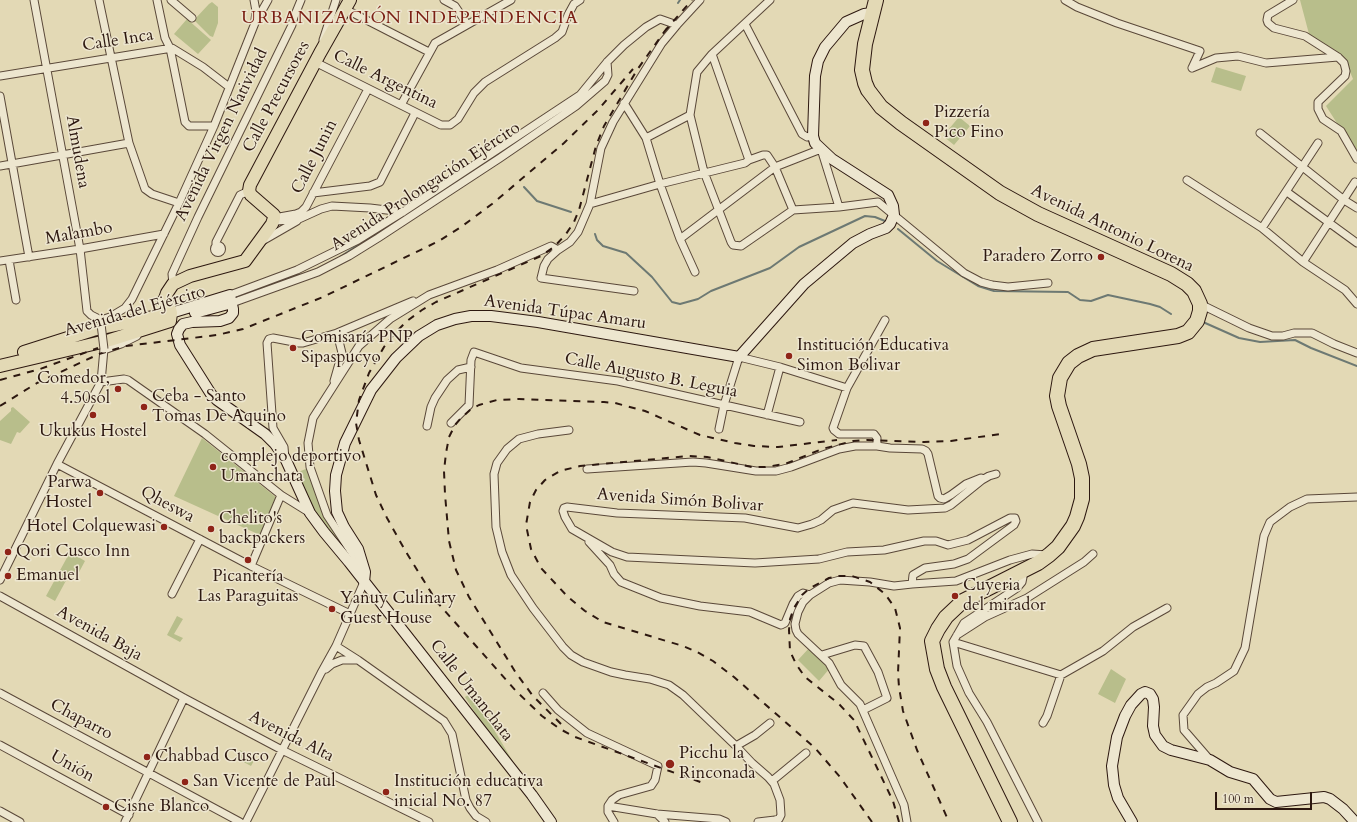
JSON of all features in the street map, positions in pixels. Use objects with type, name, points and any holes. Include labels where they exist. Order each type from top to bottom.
[{"type":"highway","name":"Avenida Antonio Lorena","points":[[875,7],[865,44],[862,70],[864,83],[881,107],[1000,194],[1038,214],[1171,274],[1187,284],[1194,291],[1200,304]]},
{"type":"highway","points":[[1010,822],[944,687],[937,669],[932,641],[938,629],[952,610],[970,597],[1020,572],[1049,555],[1062,543],[1073,526],[1080,508],[1083,492],[1082,478],[1079,464],[1058,400],[1058,385],[1063,372],[1072,360],[1085,352],[1107,346],[1178,336],[1188,332],[1197,321],[1200,311],[1200,304]]},
{"type":"main road","name":"Calle Precursores","points":[[249,190],[250,185],[347,4]]},
{"type":"main road","points":[[165,318],[164,300],[169,288],[173,284],[190,276],[243,262],[259,243],[274,220],[272,212],[251,195],[249,190]]},
{"type":"main road","name":"Avenida del Ejército","points":[[1,365],[110,340],[165,318]]},
{"type":"street","name":"Almudena","points":[[34,0],[80,249],[87,311],[101,322]]},
{"type":"street","points":[[99,0],[128,143],[144,189],[152,194],[179,202]]},
{"type":"street","points":[[157,0],[165,38],[170,48],[185,122],[189,126],[214,126]]},
{"type":"street","points":[[171,0],[192,18]]},
{"type":"street","points":[[254,0],[256,10],[255,23]]},
{"type":"street","points":[[0,580],[57,464],[101,382],[104,349],[101,322],[125,308],[132,299],[214,126],[255,23],[268,0]]},
{"type":"street","name":"Avenida Virgen Natividad","points":[[173,284],[172,274],[198,216],[292,25],[301,0]]},
{"type":"street","points":[[317,58],[336,0]]},
{"type":"street","points":[[444,0],[455,6],[466,24]]},
{"type":"street","points":[[634,291],[541,278],[544,266],[548,259],[570,242],[578,232],[590,204],[602,148],[612,122],[662,43],[700,0]]},
{"type":"street","points":[[770,0],[712,54],[697,72],[690,116],[704,172],[731,242],[737,246],[741,246],[793,210],[840,208],[878,202],[964,273],[981,282],[1008,287],[1048,283]]},
{"type":"street","points":[[1065,0],[1117,23],[1200,51],[1192,68],[1216,58],[1238,56],[1266,63],[1338,57]]},
{"type":"street","points":[[1293,0],[1268,15],[1267,20],[1269,25],[1286,32],[1305,36],[1338,57],[1346,67],[1345,76],[1318,102],[1318,108],[1323,119],[1341,131],[1357,159]]},
{"type":"street","points":[[401,105],[435,43],[505,1]]},
{"type":"street","name":"Calle Argentina","points":[[317,58],[368,89],[415,113],[441,125],[450,125],[458,119],[474,93],[485,82],[556,38],[562,32],[575,1]]},
{"type":"street","points":[[347,4],[429,52]]},
{"type":"street","points":[[719,429],[724,405],[739,357],[804,284],[853,243],[886,228],[890,224],[894,215],[893,206],[888,196],[832,159],[815,142],[813,136],[815,76],[818,61],[825,47],[846,22],[875,7]]},
{"type":"street","name":"Avenida Prolongación Ejército","points":[[231,299],[297,270],[358,240],[580,95],[607,62],[624,45],[652,23],[660,19],[677,25]]},
{"type":"street","points":[[745,24],[802,134],[807,137],[813,136]]},
{"type":"street","name":"Calle Inca","points":[[0,76],[172,48],[203,67],[229,88]]},
{"type":"street","points":[[712,54],[749,160]]},
{"type":"street","name":"Avenida Prolongación Ejército","points":[[231,299],[318,272],[349,256],[435,201],[576,106],[605,81],[608,75],[607,62]]},
{"type":"street","name":"Calle Junin","points":[[274,220],[301,212],[306,207],[368,89]]},
{"type":"street","points":[[0,96],[29,257]]},
{"type":"street","points":[[624,103],[646,138],[660,184],[680,239],[695,272]]},
{"type":"street","points":[[313,193],[377,184],[383,178],[415,113]]},
{"type":"street","points":[[646,138],[690,116]]},
{"type":"street","points":[[1260,133],[1344,200],[1357,208]]},
{"type":"street","points":[[0,166],[128,143]]},
{"type":"street","points":[[1262,228],[1318,143]]},
{"type":"street","points":[[680,239],[775,167],[821,149]]},
{"type":"street","points":[[821,149],[840,208]]},
{"type":"street","points":[[590,204],[704,172],[745,163],[749,160],[767,155],[775,167],[793,210]]},
{"type":"street","points":[[1187,180],[1262,228],[1303,262],[1345,290],[1357,304]]},
{"type":"street","points":[[1303,262],[1355,182]]},
{"type":"street","points":[[216,246],[216,242],[240,195],[249,190]]},
{"type":"street","points":[[1287,192],[1357,243]]},
{"type":"street","points":[[259,243],[299,219],[321,209],[332,206],[370,208],[402,212]]},
{"type":"street","points":[[274,220],[299,219]]},
{"type":"street","name":"Malambo","points":[[0,261],[164,234]]},
{"type":"street","points":[[285,458],[284,447],[273,428],[267,343],[270,339],[273,338],[300,344],[337,333],[406,303],[497,270],[551,246],[558,250]]},
{"type":"street","points":[[9,260],[16,300]]},
{"type":"street","points":[[246,822],[336,646],[364,577],[327,515],[310,467],[308,443],[313,418],[359,346],[390,319],[429,295]]},
{"type":"street","name":"Avenida del Ejército","points":[[165,318],[231,299]]},
{"type":"street","name":"Calle Umanchata","points":[[231,299],[232,313],[229,318],[220,321],[186,323],[179,328],[177,339],[211,394],[217,400],[265,434],[275,444],[285,458],[310,513],[349,562],[364,577],[532,795],[551,822]]},
{"type":"street","points":[[1200,304],[1248,328],[1272,336],[1283,336],[1294,333],[1312,333],[1357,353]]},
{"type":"street","name":"Avenida Túpac Amaru","points":[[364,577],[358,549],[344,527],[337,512],[335,491],[336,475],[342,453],[367,398],[376,382],[410,343],[429,330],[445,322],[471,316],[491,316],[538,322],[739,357],[780,367],[844,387]]},
{"type":"street","points":[[104,349],[121,344],[163,326],[165,318]]},
{"type":"street","points":[[877,446],[877,438],[874,434],[839,434],[834,430],[834,428],[844,387],[885,320]]},
{"type":"street","points":[[332,388],[342,353],[337,333]]},
{"type":"street","name":"Calle Augusto B. Leguia","points":[[471,367],[471,360],[474,352],[521,368],[618,381],[800,422]]},
{"type":"street","points":[[427,426],[431,407],[435,398],[448,380],[458,370],[471,367],[469,405],[451,423]]},
{"type":"street","points":[[767,415],[780,367]]},
{"type":"street","points":[[101,382],[124,379],[128,380],[205,434],[281,495],[310,513]]},
{"type":"street","points":[[569,430],[538,434],[519,439],[507,449],[497,463],[494,474],[496,527],[502,552],[511,575],[533,608],[563,648],[583,662],[611,672],[650,679],[669,685],[683,695],[736,746],[748,760],[772,781],[780,800],[782,811],[779,819],[758,822]]},
{"type":"street","points":[[587,470],[706,462],[756,471],[771,471],[791,467],[839,449],[855,446],[877,446],[924,449],[928,454],[938,496],[940,498],[950,496],[966,484],[976,479],[980,478],[982,480]]},
{"type":"street","name":"Qheswa","points":[[57,464],[251,566],[350,614]]},
{"type":"street","name":"Avenida Simón Bolivar","points":[[585,537],[572,530],[565,518],[563,511],[564,508],[745,518],[798,528],[821,520],[833,510],[853,503],[908,510],[945,508],[951,505],[982,480],[996,474]]},
{"type":"street","points":[[251,566],[281,495]]},
{"type":"street","points":[[1210,760],[1184,730],[1183,715],[1198,694],[1234,671],[1245,648],[1264,536],[1270,522],[1290,507],[1307,499],[1357,497]]},
{"type":"street","points":[[585,537],[612,552],[626,557],[755,563],[819,560],[847,552],[884,550],[924,541],[936,541],[948,545],[968,540],[1010,518],[1015,518],[1016,521],[1014,525],[968,559],[954,564],[925,568],[913,575],[912,584]]},
{"type":"street","points":[[585,537],[610,565],[614,574],[621,582],[661,598],[700,606],[750,612],[780,625],[785,623],[792,604],[798,596],[803,593],[810,595]]},
{"type":"street","points":[[172,594],[200,539]]},
{"type":"street","points":[[610,565],[612,552]]},
{"type":"street","points":[[906,822],[904,805],[863,710],[856,699],[841,685],[831,666],[798,634],[795,627],[798,612],[803,602],[810,595],[829,583],[840,580],[870,582],[894,586],[956,581],[1010,560],[1032,554],[1049,555]]},
{"type":"street","points":[[957,635],[985,617],[1027,598],[1084,562],[1093,554]]},
{"type":"street","points":[[1020,572],[1023,577],[1022,582],[1017,588],[964,623],[953,642],[957,666],[1038,822]]},
{"type":"street","name":"Avenida Baja","points":[[0,596],[184,698]]},
{"type":"street","points":[[1043,723],[1047,716],[1061,675],[1103,651],[1133,627],[1167,608]]},
{"type":"street","points":[[953,642],[1061,675]]},
{"type":"street","points":[[822,656],[854,645],[864,646],[878,672],[888,698],[863,710]]},
{"type":"street","points":[[336,646],[444,721],[452,734],[466,800],[476,819],[486,822]]},
{"type":"street","points":[[321,673],[332,664],[342,660],[358,660]]},
{"type":"street","points":[[1132,822],[1118,798],[1114,785],[1112,766],[1117,737],[1125,716],[1131,705],[1141,694],[1145,692],[1150,694],[1153,699],[1153,726],[1155,735],[1163,746],[1171,750],[1210,760],[1230,772],[1253,779],[1270,799],[1276,802],[1324,797],[1330,799],[1343,809],[1355,822]]},
{"type":"street","points":[[543,693],[558,710],[587,733],[658,766],[655,780],[651,786],[619,795],[612,800],[608,806],[608,812],[614,822]]},
{"type":"street","name":"Chaparro","points":[[0,694],[240,822]]},
{"type":"street","points":[[127,818],[184,698]]},
{"type":"street","name":"Avenida Alta","points":[[184,698],[282,750],[429,822]]},
{"type":"street","points":[[736,746],[755,735],[770,723]]},
{"type":"street","name":"Unión","points":[[0,745],[127,818]]},
{"type":"street","points":[[772,781],[806,753]]},
{"type":"street","points":[[608,806],[657,814],[719,819],[726,822]]},
{"type":"street","points":[[0,811],[20,822]]},
{"type":"street","points":[[657,814],[665,822]]},
{"type":"green space","points":[[1300,0],[1357,0],[1357,152],[1326,106],[1353,79],[1345,60],[1309,34]]},
{"type":"green space","points":[[212,2],[218,7],[218,23],[213,37],[210,36],[194,20]]},
{"type":"green space","points":[[187,19],[211,40],[198,54],[174,34]]},
{"type":"green space","points":[[1216,67],[1246,76],[1241,91],[1211,82]]},
{"type":"green space","points":[[959,117],[970,126],[954,145],[943,136]]},
{"type":"green space","points":[[13,407],[30,422],[20,433],[17,432],[11,444],[0,440],[0,421],[11,411],[11,408]]},
{"type":"green space","name":"complejo deportivo Umanchata","points":[[202,438],[277,498],[260,535],[174,496]]},
{"type":"green space","points":[[308,468],[349,553],[343,548],[314,513],[296,473]]},
{"type":"green space","points":[[70,552],[85,561],[77,576],[69,575],[55,601],[46,596]]},
{"type":"green space","points":[[177,616],[183,619],[174,634],[183,638],[180,642],[167,635]]},
{"type":"green space","points":[[810,647],[830,668],[819,681],[798,660]]},
{"type":"green space","points":[[1111,669],[1126,679],[1115,703],[1098,694]]},
{"type":"green space","points":[[470,694],[490,723],[518,770],[485,728],[465,697]]},
{"type":"green space","points":[[240,750],[255,759],[251,766],[236,758]]},
{"type":"waterway","points":[[516,142],[529,134]]},
{"type":"waterway","points":[[442,190],[512,144]]},
{"type":"waterway","points":[[524,187],[537,201],[571,212]]},
{"type":"waterway","points":[[595,234],[597,240],[603,246],[626,253],[652,277],[672,302],[680,304],[698,299],[711,291],[770,268],[799,247],[865,216],[875,217],[885,221]]},
{"type":"waterway","points":[[340,257],[385,227]]},
{"type":"waterway","points":[[898,229],[937,261],[978,286],[994,291],[1068,292],[1080,300],[1091,301],[1108,295],[1160,307],[1171,314]]},
{"type":"waterway","points":[[238,297],[249,293]]},
{"type":"waterway","points":[[1203,322],[1239,338],[1260,342],[1295,340],[1357,366]]},
{"type":"railway","points":[[664,32],[692,0]]},
{"type":"railway","points":[[667,28],[637,70],[604,126],[596,146],[579,210],[574,222],[566,234],[554,247],[541,256],[436,302],[407,321],[384,347],[369,373],[359,400],[356,423],[359,440],[376,495],[406,552],[437,602],[516,691],[542,716],[560,729],[575,737],[703,783]]},
{"type":"railway","points":[[0,406],[37,383],[99,354],[126,346],[217,335],[243,329],[323,297],[439,241],[492,204],[564,143],[598,110],[633,69]]},
{"type":"railway","points":[[0,380],[40,369],[98,348]]},
{"type":"railway","points":[[561,724],[533,696],[516,673],[469,597],[456,570],[449,541],[444,471],[449,437],[455,425],[461,418],[470,410],[479,405],[497,400],[519,399],[604,402],[615,403],[645,411],[700,435],[735,443],[754,446],[778,447],[837,440]]},
{"type":"railway","points":[[872,822],[840,777],[815,748],[734,677],[713,661],[683,646],[603,622],[585,611],[568,597],[541,568],[531,549],[526,525],[530,502],[536,490],[545,480],[560,471],[580,466],[689,456],[707,457],[752,467],[765,467],[785,464],[822,449],[853,441],[951,441],[1000,434]]},
{"type":"railway","points":[[899,822],[893,801],[854,720],[839,704],[805,677],[796,664],[790,651],[790,619],[794,608],[802,595],[810,588],[829,578],[838,576],[852,576],[870,582],[885,594],[895,608],[900,628],[898,673],[903,711],[917,750],[949,822]]},
{"type":"place","name":"Pizzería Pico Fino","points":[[926,123]]},
{"type":"place","name":"Paradero Zorro","points":[[1101,257]]},
{"type":"place","name":"Comisaría PNP Sipaspucyo","points":[[293,348]]},
{"type":"place","name":"Institución Educativa Simon Bolivar","points":[[789,356]]},
{"type":"place","name":"Comedor, 4.50sol","points":[[118,389]]},
{"type":"place","name":"Ceba - Santo Tomas De Aquino","points":[[144,407]]},
{"type":"place","name":"Ukukus Hostel","points":[[93,415]]},
{"type":"place","name":"complejo deportivo Umanchata","points":[[213,467]]},
{"type":"place","name":"Parwa Hostel","points":[[100,493]]},
{"type":"place","name":"Hotel Colquewasi","points":[[164,527]]},
{"type":"place","name":"Chelito's backpackers","points":[[211,529]]},
{"type":"place","name":"Qori Cusco Inn","points":[[8,552]]},
{"type":"place","name":"Picantería Las Paraguitas","points":[[248,560]]},
{"type":"place","name":"Emanuel","points":[[8,576]]},
{"type":"place","name":"Cuyeria del mirador","points":[[955,596]]},
{"type":"place","name":"Yanuy Culinary Guest House","points":[[332,609]]},
{"type":"place","name":"Chabbad Cusco","points":[[147,757]]},
{"type":"place","name":"Picchu la Rinconada","points":[[670,764]]},
{"type":"place","name":"San Vicente de Paul","points":[[185,782]]},
{"type":"place","name":"Institución educativa inicial No. 87","points":[[386,792]]},
{"type":"place","name":"Cisne Blanco","points":[[106,807]]},
{"type":"district","name":"URBANIZACIÓN INDEPENDENCIA","points":[[410,19]]}]
